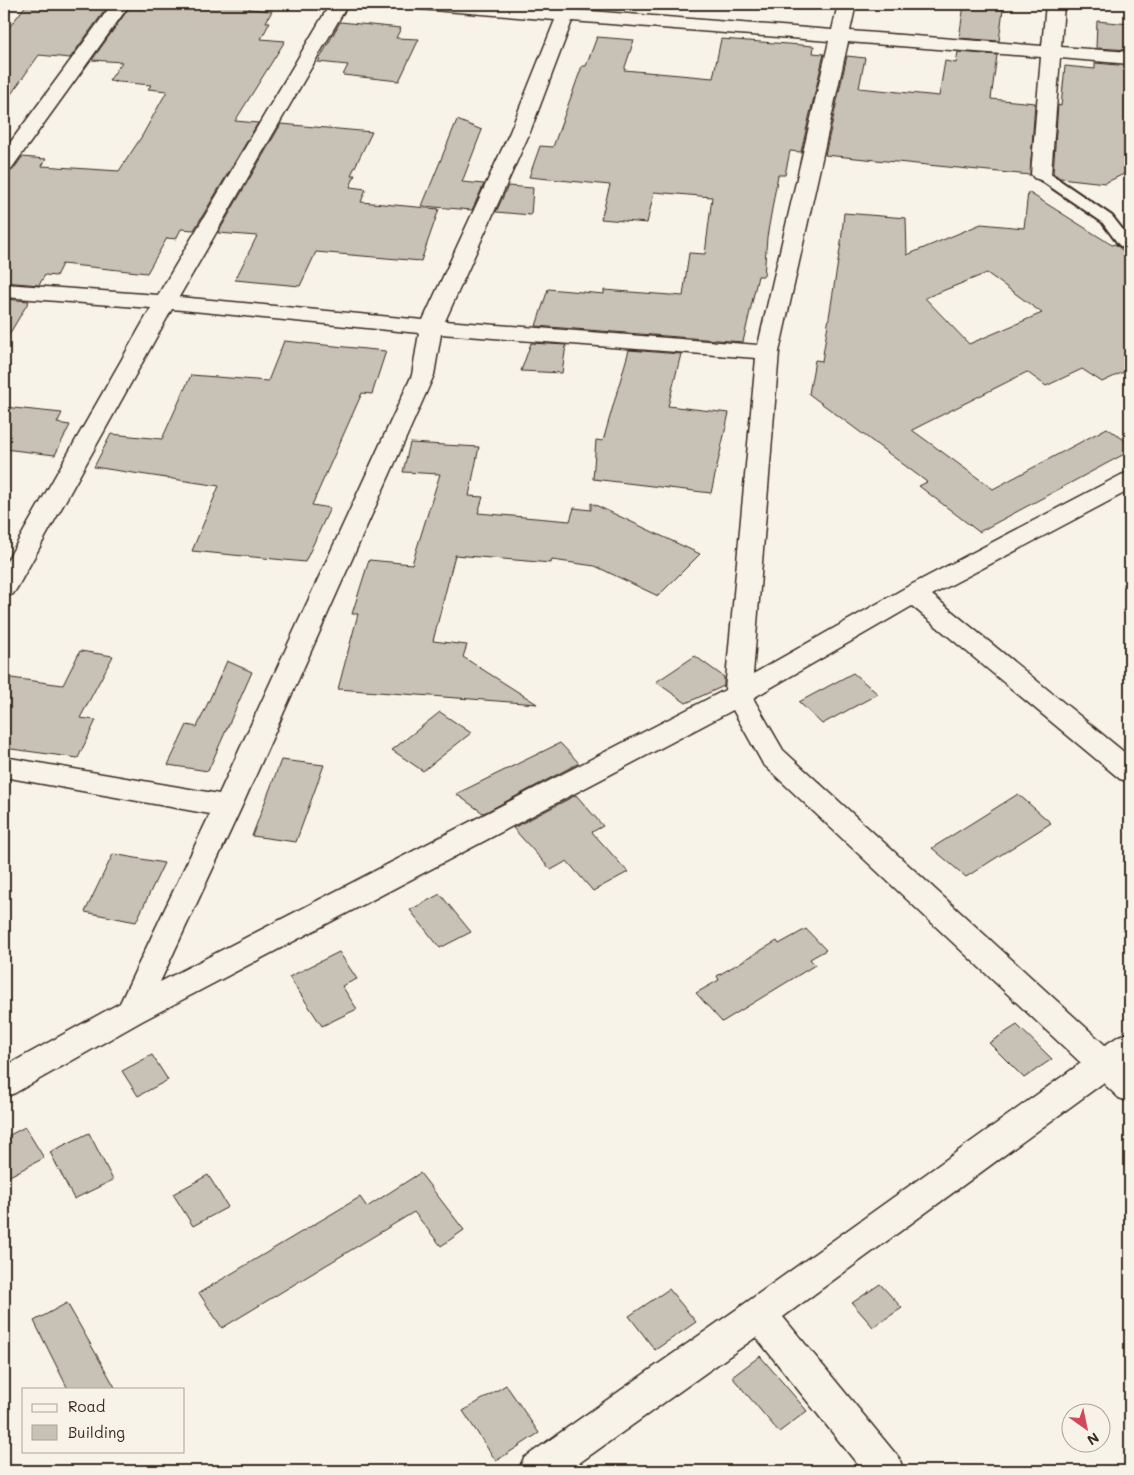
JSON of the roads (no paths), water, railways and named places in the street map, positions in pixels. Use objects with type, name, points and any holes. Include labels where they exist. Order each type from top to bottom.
[{"type":"street","points":[[4,165],[121,4]]},
{"type":"street","points":[[4,588],[165,302],[339,4]]},
{"type":"street","points":[[420,4],[568,10],[839,36],[1130,58]]},
{"type":"street","points":[[846,4],[768,352],[738,695],[773,756],[1117,1054],[1130,1088]]},
{"type":"street","points":[[1041,174],[1054,4]]},
{"type":"street","points":[[131,1012],[228,806],[423,375],[431,327],[520,132],[568,10]]},
{"type":"street","points":[[4,290],[165,302],[431,327],[768,352]]},
{"type":"street","points":[[4,1083],[131,1012],[738,695],[914,594],[1130,480]]},
{"type":"street","points":[[914,594],[1130,772]]},
{"type":"street","points":[[4,767],[228,806]]},
{"type":"street","points":[[537,1471],[759,1314],[1117,1054]]},
{"type":"street","points":[[759,1314],[886,1471]]},
{"type":"lane","points":[[1041,174],[1106,219],[1124,242],[1130,246]]}]
